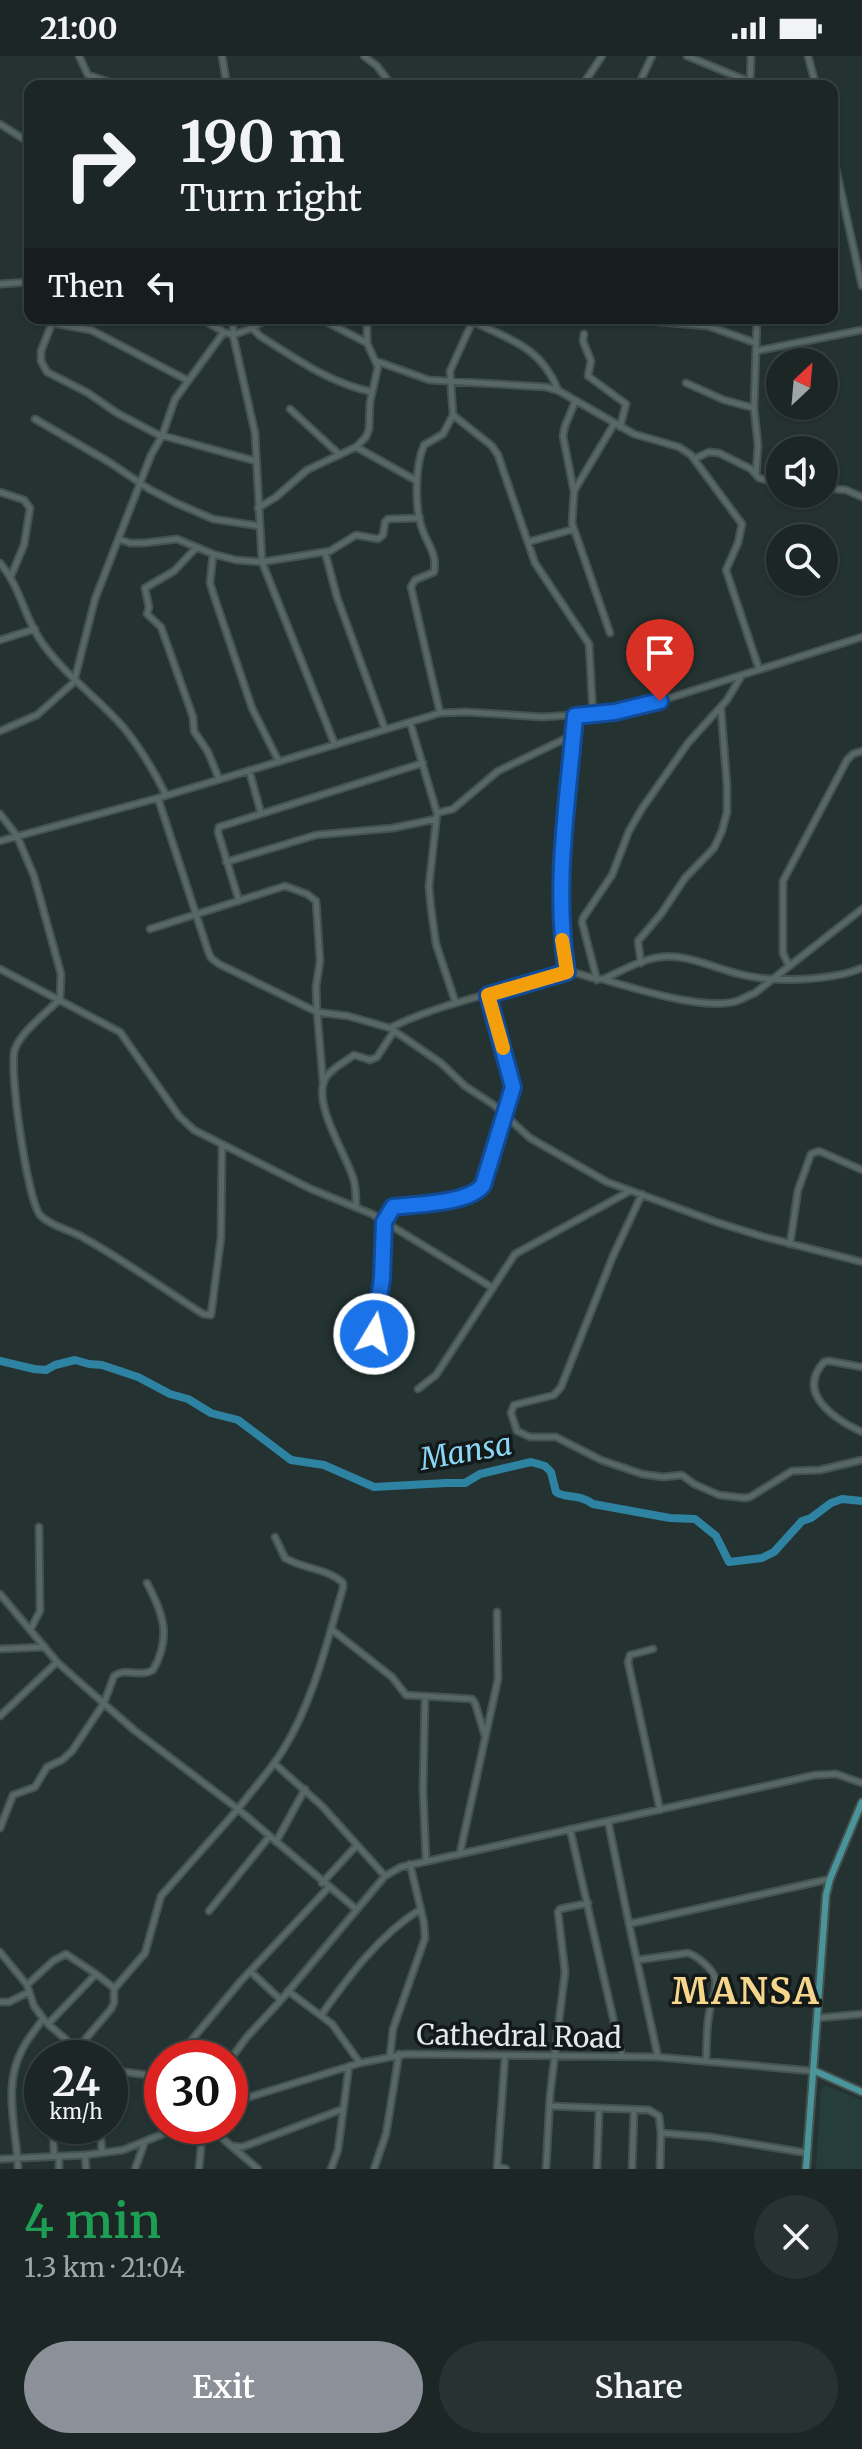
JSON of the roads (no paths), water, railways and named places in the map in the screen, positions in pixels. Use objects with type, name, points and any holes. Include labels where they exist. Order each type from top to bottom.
[{"type":"main road","points":[[806,2169],[826,1895],[862,1802]]},
{"type":"main road","points":[[815,2071],[862,2092]]},
{"type":"street","points":[[79,56],[88,75],[103,80]]},
{"type":"street","points":[[222,56],[226,80]]},
{"type":"street","points":[[364,56],[388,80]]},
{"type":"street","points":[[586,80],[602,56]]},
{"type":"street","points":[[641,80],[652,56]]},
{"type":"street","points":[[687,56],[741,80]]},
{"type":"street","points":[[750,80],[751,56]]},
{"type":"street","points":[[808,56],[814,80]]},
{"type":"street","points":[[0,124],[24,139]]},
{"type":"street","points":[[838,178],[862,286]]},
{"type":"street","points":[[0,284],[24,282]]},
{"type":"street","points":[[51,324],[41,351],[41,361],[47,372],[162,436],[255,461]]},
{"type":"street","points":[[68,324],[91,330],[187,380]]},
{"type":"street","points":[[210,324],[233,335],[259,324]]},
{"type":"street","points":[[233,324],[255,433],[262,562],[335,745]]},
{"type":"street","points":[[331,324],[367,343]]},
{"type":"street","points":[[258,508],[307,470],[356,447],[366,437],[377,373],[376,361],[367,343],[367,324]]},
{"type":"street","points":[[440,713],[411,587],[415,580],[433,574],[435,569],[434,554],[423,533],[417,481],[422,448],[428,441],[443,434],[453,415],[449,382],[453,361],[468,324]]},
{"type":"street","points":[[480,324],[524,345],[551,371],[559,391]]},
{"type":"street","points":[[684,324],[708,326],[756,343]]},
{"type":"street","points":[[756,474],[757,324]]},
{"type":"street","points":[[252,328],[327,378],[372,392]]},
{"type":"street","points":[[756,351],[862,330]]},
{"type":"street","points":[[0,731],[37,715],[74,682],[95,599],[175,399],[224,332]]},
{"type":"street","points":[[574,492],[617,425],[626,404],[588,376],[591,361],[583,341],[584,334]]},
{"type":"street","points":[[376,361],[429,380],[536,386],[559,391],[634,434],[679,447],[694,459],[742,524],[738,543],[726,570],[759,669]]},
{"type":"street","points":[[686,383],[724,400],[754,408]]},
{"type":"street","points":[[575,402],[563,436],[574,492],[572,523],[610,633]]},
{"type":"street","points":[[290,409],[340,455]]},
{"type":"street","points":[[453,415],[492,446],[498,455],[508,490],[543,577],[589,644],[593,715]]},
{"type":"street","points":[[35,419],[176,503],[213,519],[259,526]]},
{"type":"street","points":[[356,447],[417,481]]},
{"type":"street","points":[[694,459],[709,452],[719,453],[744,465],[766,481]]},
{"type":"street","points":[[838,489],[862,497]]},
{"type":"street","points":[[0,492],[24,500],[30,508],[24,545],[11,576]]},
{"type":"street","points":[[119,539],[144,543],[177,539],[213,554],[262,562],[336,549],[356,535],[381,538],[388,519],[420,518]]},
{"type":"street","points":[[528,542],[574,529]]},
{"type":"street","points":[[196,548],[174,571],[145,588],[149,607],[147,614],[161,627],[193,717],[194,731],[208,752],[219,779]]},
{"type":"street","points":[[325,552],[337,597],[385,729]]},
{"type":"street","points":[[213,554],[210,583],[217,608],[252,708],[279,762]]},
{"type":"street","points":[[0,563],[11,576],[41,642],[74,682],[124,728],[150,763],[166,795]]},
{"type":"street","points":[[0,640],[35,629]]},
{"type":"street","points":[[0,841],[158,798],[440,713],[543,717],[593,715],[635,708],[862,637]]},
{"type":"street","points":[[600,980],[583,918],[612,875],[629,831],[641,810],[688,743],[720,708],[743,674]]},
{"type":"street","points":[[641,963],[638,941],[685,878],[708,855],[722,831],[727,812],[727,778],[720,708]]},
{"type":"street","points":[[567,972],[561,930],[566,812],[575,716]]},
{"type":"street","points":[[410,722],[436,816],[429,886],[431,908],[436,944],[455,1001]]},
{"type":"street","points":[[226,862],[316,835],[393,828],[436,816],[453,809],[498,771],[573,735]]},
{"type":"street","points":[[789,966],[783,953],[783,881],[847,760],[862,751]]},
{"type":"street","points":[[239,901],[219,827],[423,763]]},
{"type":"street","points":[[249,770],[261,813]]},
{"type":"street","points":[[158,798],[208,951],[219,964],[317,1012],[348,1016],[392,1030],[441,1063],[530,1138],[594,1176],[716,1222],[862,1262]]},
{"type":"street","points":[[0,814],[17,836],[34,876],[61,974],[60,999],[20,1040],[13,1057],[14,1101],[36,1211],[84,1237],[203,1314],[211,1315],[221,1237],[222,1145]]},
{"type":"street","points":[[150,929],[285,886],[316,901],[320,961],[316,987],[323,1093],[335,1140],[354,1179],[356,1207]]},
{"type":"street","points":[[323,1082],[354,1055],[370,1060],[377,1057],[392,1030],[410,1018],[455,1001],[488,995],[567,972],[690,1000],[737,1001],[755,993],[862,909]]},
{"type":"street","points":[[600,980],[657,957],[680,958],[744,976],[774,978],[830,977],[862,968]]},
{"type":"street","points":[[0,969],[125,1036],[188,1126],[311,1189],[356,1207],[493,1288]]},
{"type":"street","points":[[355,1365],[358,1353],[377,1327],[384,1222],[393,1207],[444,1201],[480,1190],[513,1087],[488,995]]},
{"type":"street","points":[[790,1244],[798,1190],[811,1154],[819,1151],[862,1170]]},
{"type":"street","points":[[418,1389],[436,1375],[515,1254],[631,1191]]},
{"type":"street","points":[[642,1194],[613,1256],[561,1387],[554,1395],[514,1405],[511,1413],[517,1431],[530,1437],[556,1437],[601,1460],[642,1474],[663,1477],[682,1475],[719,1495],[735,1498],[750,1497],[792,1471],[820,1470],[862,1460]]},
{"type":"street","points":[[862,1367],[824,1362],[815,1375],[815,1388],[817,1398],[836,1419],[862,1432]]},
{"type":"street","points":[[30,1630],[40,1611],[39,1527]]},
{"type":"street","points":[[85,2040],[111,2009],[114,1989],[145,1953],[161,1896],[274,1763],[301,1716],[331,1629],[343,1583],[321,1570],[304,1567],[285,1558],[275,1537]]},
{"type":"street","points":[[0,1828],[13,1795],[35,1787],[47,1767],[72,1751],[104,1703],[114,1676],[123,1671],[145,1674],[153,1670],[164,1637],[164,1618],[147,1583]]},
{"type":"street","points":[[0,1594],[57,1662],[134,1730],[238,1809],[356,1909]]},
{"type":"street","points":[[460,1853],[498,1679],[497,1612]]},
{"type":"street","points":[[331,1629],[392,1677],[406,1695],[472,1699],[486,1737]]},
{"type":"street","points":[[0,1649],[45,1647]]},
{"type":"street","points":[[653,1649],[630,1655],[628,1662],[660,1810]]},
{"type":"street","points":[[0,1716],[57,1662]]},
{"type":"street","points":[[425,1697],[423,1790],[426,1860]]},
{"type":"street","points":[[274,1763],[305,1789],[385,1876]]},
{"type":"street","points":[[245,2040],[385,1876],[410,1864],[826,1773],[862,1783]]},
{"type":"street","points":[[276,1842],[305,1789]]},
{"type":"street","points":[[608,1821],[658,2057]]},
{"type":"street","points":[[570,1829],[622,2057]]},
{"type":"street","points":[[209,1911],[269,1837]]},
{"type":"street","points":[[322,1883],[356,1846]]},
{"type":"street","points":[[390,2056],[393,2029],[425,1938],[410,1864]]},
{"type":"street","points":[[629,1924],[830,1879]]},
{"type":"street","points":[[194,2040],[250,1971],[328,1888]]},
{"type":"street","points":[[546,2169],[554,2057],[565,1972],[559,1910],[588,1903]]},
{"type":"street","points":[[322,2014],[382,1939],[421,1909]]},
{"type":"street","points":[[0,1952],[27,1985],[34,2006],[45,2022],[66,2040]]},
{"type":"street","points":[[637,1960],[688,1953],[712,1973],[715,1989],[709,2014],[706,2060]]},
{"type":"street","points":[[27,1985],[53,1961],[66,1954],[114,1989]]},
{"type":"street","points":[[250,1971],[281,2000]]},
{"type":"street","points":[[18,2169],[11,2096],[14,2071],[22,2050],[45,2022],[96,1974]]},
{"type":"street","points":[[288,1991],[322,2014],[360,2063]]},
{"type":"street","points":[[0,2002],[9,2002],[29,1992]]},
{"type":"street","points":[[817,2018],[862,2014]]},
{"type":"street","points":[[374,2169],[388,2123],[399,2054]]},
{"type":"street","name":"Cathedral Road","points":[[248,2097],[399,2054],[658,2057],[815,2071]]},
{"type":"street","points":[[505,2056],[497,2168],[506,2169]]},
{"type":"street","points":[[331,2169],[338,2150],[349,2066]]},
{"type":"street","points":[[550,2106],[649,2110],[657,2114],[661,2133],[660,2169]]},
{"type":"street","points":[[233,2146],[242,2147],[343,2109]]},
{"type":"street","points":[[597,2169],[599,2109]]},
{"type":"street","points":[[632,2169],[634,2110]]},
{"type":"street","points":[[661,2133],[710,2137],[807,2153]]},
{"type":"street","points":[[0,2159],[85,2155],[144,2143]]},
{"type":"street","points":[[135,2169],[144,2143]]},
{"type":"street","points":[[55,2144],[59,2169]]},
{"type":"street","points":[[101,2144],[102,2153]]},
{"type":"street","points":[[199,2169],[202,2144]]},
{"type":"street","points":[[230,2144],[258,2169]]},
{"type":"street","points":[[85,2155],[86,2169]]},
{"type":"waterway","name":"Mansa","points":[[0,1361],[46,1370],[75,1360],[138,1377],[211,1413],[238,1420],[291,1460],[324,1465],[374,1487],[465,1483],[480,1474],[531,1462],[545,1466],[551,1472],[556,1492],[560,1494],[582,1498],[593,1504],[670,1518],[695,1519],[716,1536],[729,1562],[762,1558],[774,1552],[802,1521],[831,1503],[842,1499],[862,1501]]},
{"type":"district","name":"MANSA","points":[[746,1991]]}]
